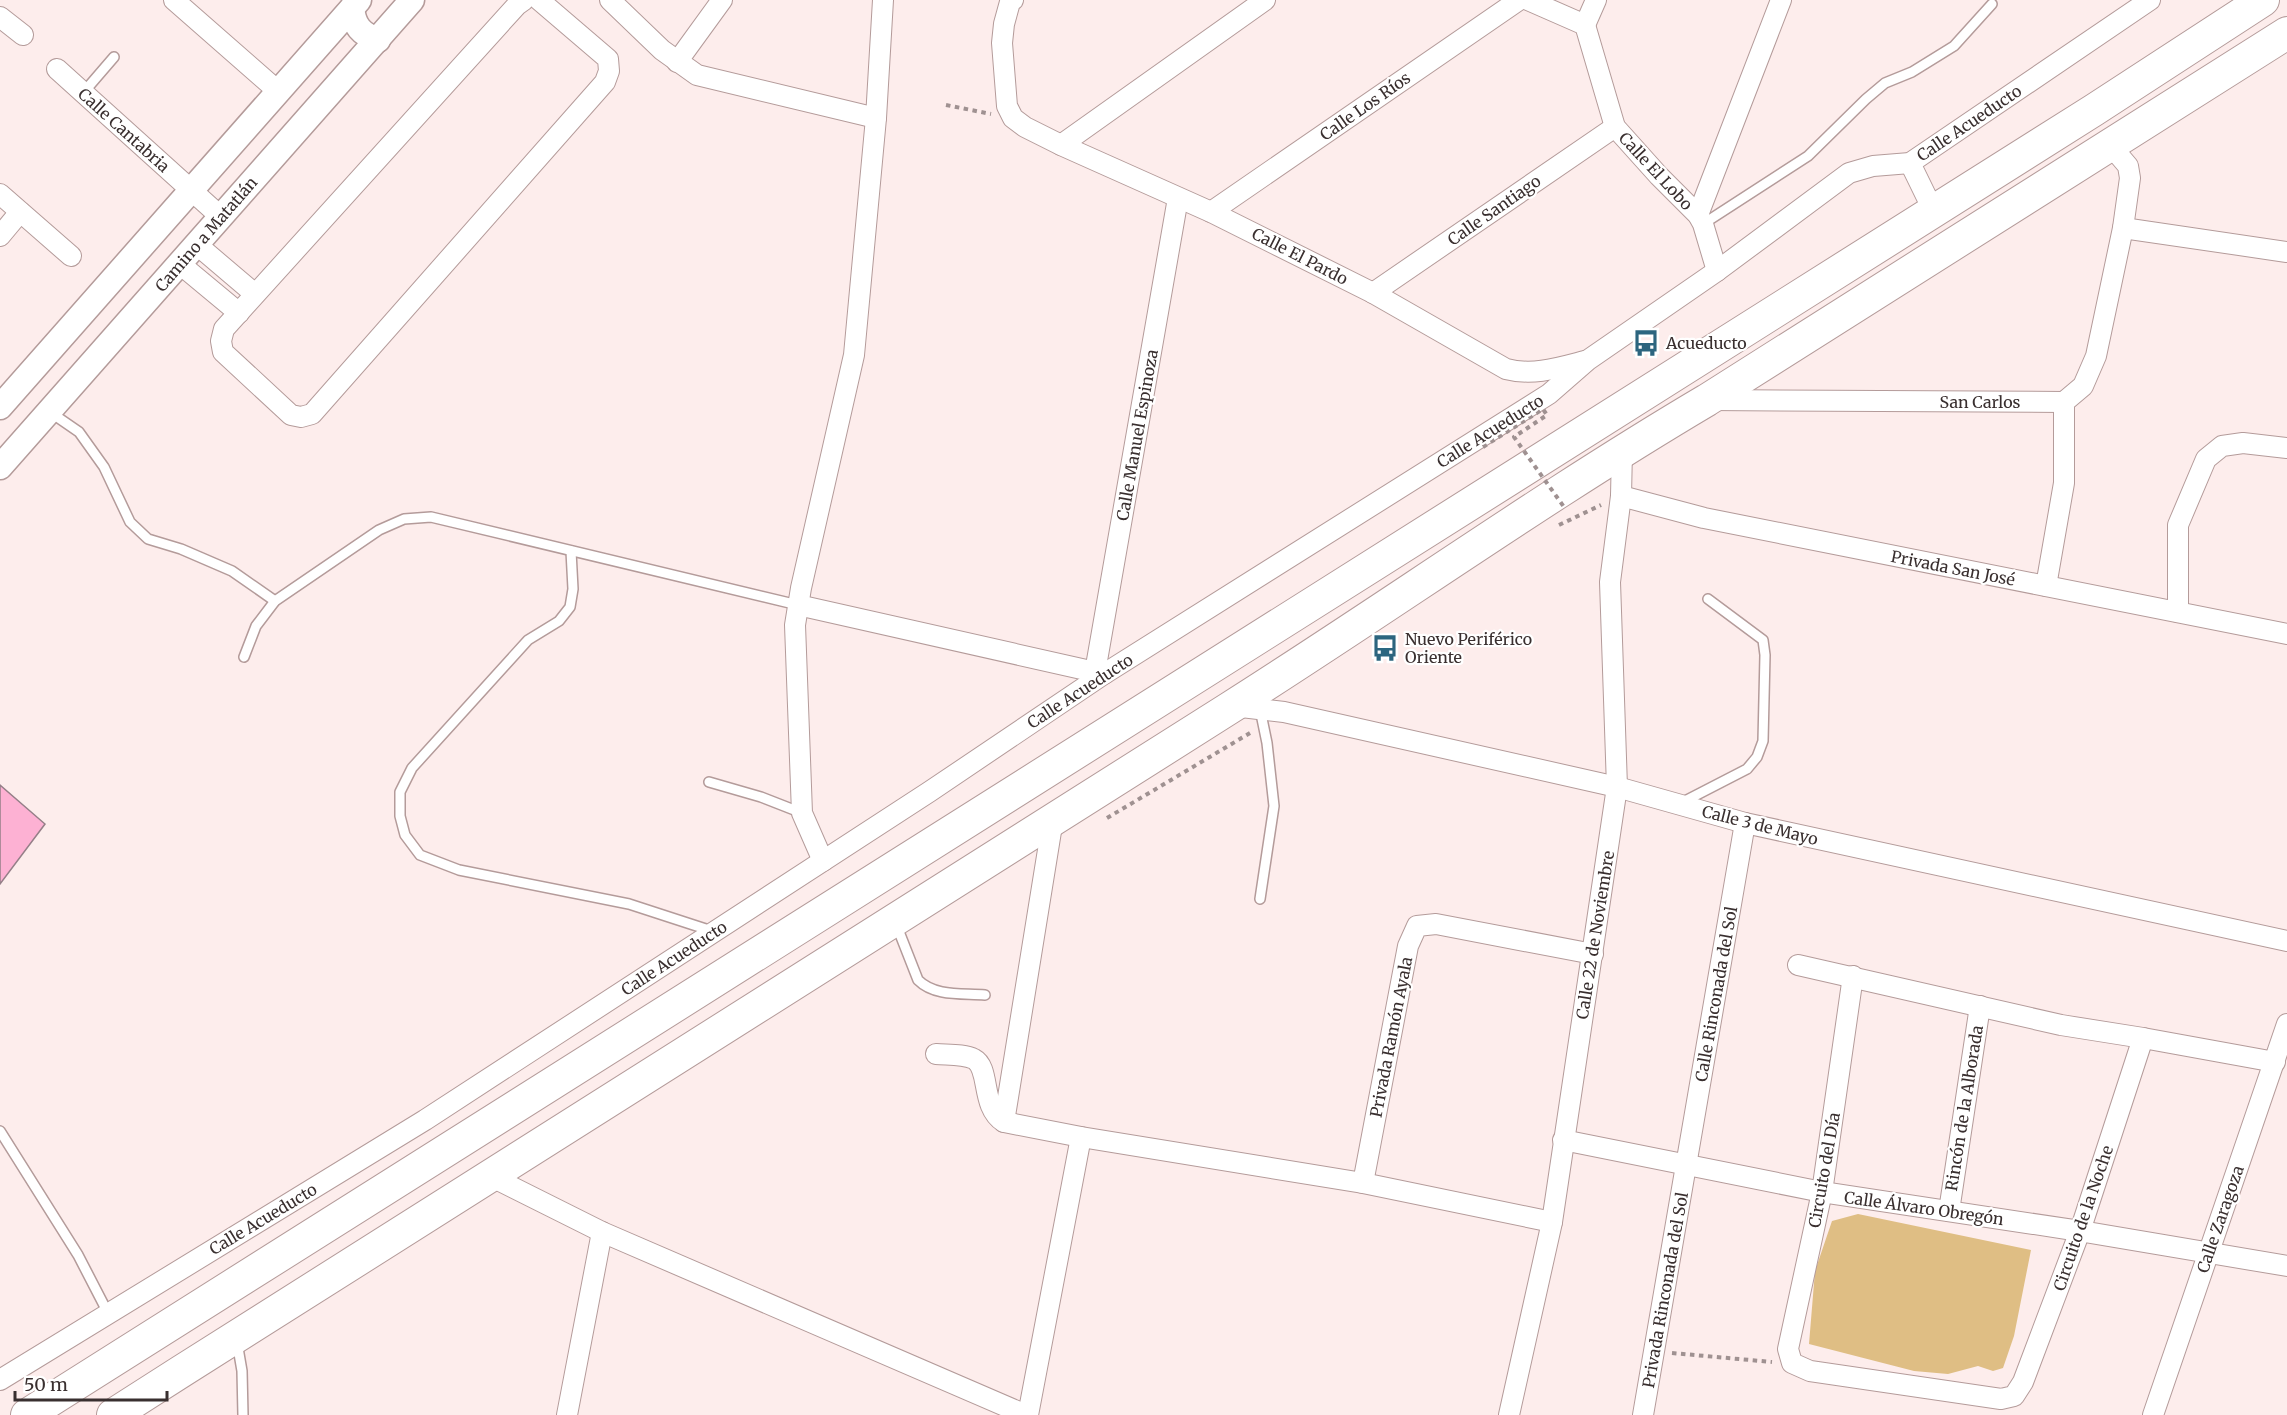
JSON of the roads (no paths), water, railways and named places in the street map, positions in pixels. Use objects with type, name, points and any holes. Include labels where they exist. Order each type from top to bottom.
[{"type":"highway","points":[[27,1415],[2094,110],[2263,0]]},
{"type":"highway","points":[[114,1415],[488,1175],[1053,819],[1247,707],[1622,450],[1707,400],[2287,33]]},
{"type":"street","points":[[174,0],[279,92]]},
{"type":"street","points":[[524,0],[517,5],[224,329],[221,341],[223,352],[291,415],[301,417],[312,414],[605,82],[609,71],[608,59],[539,0]]},
{"type":"street","points":[[610,0],[662,50],[697,75],[876,118]]},
{"type":"street","points":[[677,62],[722,0]]},
{"type":"street","points":[[823,861],[802,813],[795,625],[854,355],[876,118],[883,0]]},
{"type":"street","points":[[1061,146],[1265,0]]},
{"type":"street","name":"Calle Los Ríos","points":[[1211,212],[1519,0]]},
{"type":"street","points":[[1528,0],[1585,26],[1596,0]]},
{"type":"street","points":[[1700,220],[1781,0]]},
{"type":"street","name":"Calle Acueducto","points":[[0,1380],[425,1120],[823,861],[1099,673],[1549,394],[1588,360],[1717,271],[1849,174],[1873,166],[1910,163],[2150,0]]},
{"type":"street","name":"Calle El Pardo","points":[[1009,1],[1002,43],[1007,106],[1012,118],[1025,127],[1061,146],[1211,212],[1373,293],[1506,369],[1521,373],[1547,371],[1588,360]]},
{"type":"street","points":[[0,407],[356,4]]},
{"type":"street","points":[[356,4],[354,19],[359,29],[367,36],[378,40]]},
{"type":"street","name":"Camino a Matatlán","points":[[0,467],[378,40],[407,4]]},
{"type":"street","points":[[0,16],[23,35]]},
{"type":"street","name":"Calle El Lobo","points":[[1585,26],[1615,127],[1700,220],[1717,271]]},
{"type":"street","name":"Calle Cantabria","points":[[57,69],[221,217]]},
{"type":"street","name":"Calle Santiago","points":[[1373,293],[1615,127]]},
{"type":"street","points":[[2046,586],[2064,483],[2064,402],[2083,386],[2096,356],[2124,228],[2130,178],[2128,166],[2111,146]]},
{"type":"street","points":[[1910,163],[1933,210]]},
{"type":"street","points":[[0,194],[70,256]]},
{"type":"street","name":"Calle Manuel Espinoza","points":[[1099,673],[1178,198]]},
{"type":"street","points":[[0,236],[20,212]]},
{"type":"street","points":[[2124,228],[2287,252]]},
{"type":"street","points":[[196,244],[255,294]]},
{"type":"street","points":[[180,264],[238,313]]},
{"type":"street","name":"San Carlos","points":[[1707,400],[2064,402]]},
{"type":"street","points":[[2178,612],[2178,525],[2206,459],[2222,446],[2243,443],[2287,448]]},
{"type":"street","name":"Calle 22 de Noviembre","points":[[1509,1415],[1552,1222],[1617,787],[1610,582],[1621,496],[1622,450]]},
{"type":"street","name":"Privada San José","points":[[1621,496],[1704,518],[2287,634]]},
{"type":"street","points":[[798,605],[1099,673]]},
{"type":"street","name":"Calle 3 de Mayo","points":[[1247,707],[1284,712],[1617,787],[1745,823],[2287,941]]},
{"type":"street","points":[[1004,1122],[1053,819]]},
{"type":"street","name":"Calle Rinconada del Sol","points":[[1687,1165],[1745,823]]},
{"type":"street","name":"Privada Ramón Ayala","points":[[1363,1183],[1408,946],[1417,926],[1436,924],[1593,954]]},
{"type":"street","points":[[1798,965],[2061,1025],[2275,1062]]},
{"type":"street","name":"Circuito del Día","points":[[1853,976],[1822,1192],[1788,1349],[1792,1363],[1810,1371],[1877,1381],[2001,1399],[2014,1396]]},
{"type":"street","name":"Rincón de la Alborada","points":[[1949,1211],[1980,1006]]},
{"type":"street","name":"Calle Zaragoza","points":[[2153,1415],[2287,1024]]},
{"type":"street","name":"Circuito de la Noche","points":[[2014,1396],[2024,1382],[2080,1231],[2143,1038]]},
{"type":"street","points":[[936,1054],[977,1060],[982,1068],[991,1108],[996,1117],[1004,1122],[1081,1137],[1363,1183],[1552,1222]]},
{"type":"street","points":[[425,1120],[440,1153]]},
{"type":"street","points":[[488,1175],[602,1232],[1027,1415],[1081,1137]]},
{"type":"street","name":"Calle Álvaro Obregón","points":[[1563,1140],[1822,1192],[2208,1251],[2287,1266]]},
{"type":"street","name":"Privada Rinconada del Sol","points":[[1643,1415],[1687,1165]]},
{"type":"street","points":[[567,1415],[602,1232]]},
{"type":"lane","points":[[1700,220],[1808,156],[1885,83],[1912,72],[1954,46],[1992,4]]},
{"type":"lane","points":[[82,93],[114,57]]},
{"type":"lane","points":[[49,412],[79,432],[104,467],[130,522],[148,539],[182,549],[232,571],[275,601]]},
{"type":"lane","points":[[244,657],[256,626],[275,601],[379,530],[404,519],[432,517],[798,605]]},
{"type":"lane","points":[[571,551],[573,589],[570,607],[559,621],[528,640],[412,768],[400,792],[400,816],[405,835],[420,855],[459,870],[629,904],[714,932]]},
{"type":"lane","points":[[1679,804],[1747,769],[1757,757],[1763,741],[1765,655],[1763,640],[1708,599]]},
{"type":"lane","points":[[1247,707],[1267,743],[1274,806],[1260,898]]},
{"type":"lane","points":[[709,782],[761,796],[802,813]]},
{"type":"lane","points":[[894,919],[918,980],[926,987],[938,992],[986,995]]},
{"type":"lane","points":[[0,1131],[78,1255],[108,1313]]},
{"type":"lane","points":[[235,1337],[242,1371],[243,1415]]},
{"type":"place","name":"Acueducto","points":[[1646,343]]},
{"type":"place","name":"Nuevo Periférico Oriente","points":[[1385,648]]}]
